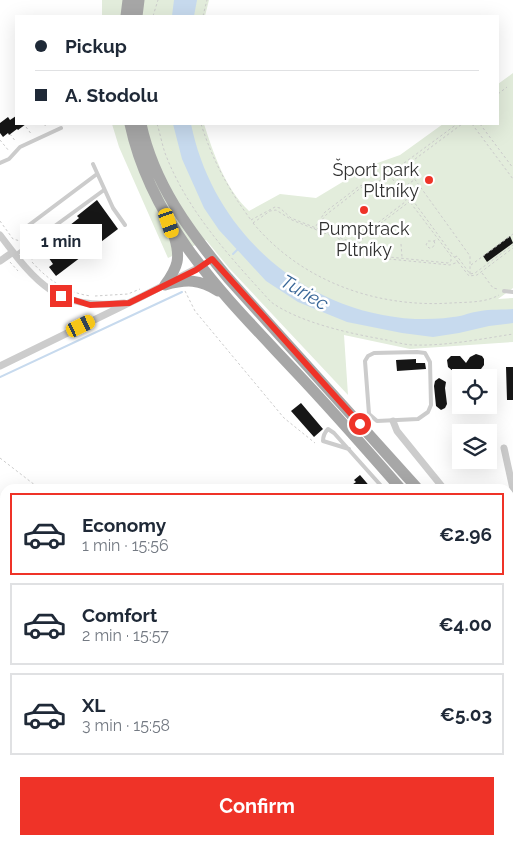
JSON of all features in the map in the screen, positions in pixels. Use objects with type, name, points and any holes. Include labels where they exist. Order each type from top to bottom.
[{"type":"main road","points":[[126,15],[128,0]]},
{"type":"main road","points":[[137,15],[139,0]]},
{"type":"main road","points":[[130,125],[144,172],[169,223],[178,253],[176,268],[166,285]]},
{"type":"main road","points":[[141,125],[162,186],[180,216],[212,259],[414,484]]},
{"type":"main road","points":[[169,223],[223,294],[323,400],[397,484]]},
{"type":"main road","points":[[166,285],[180,281],[200,281],[223,294]]},
{"type":"street","points":[[0,234],[14,253],[40,282],[50,290],[70,300],[90,305],[129,303]]},
{"type":"street","points":[[3,259],[14,253]]},
{"type":"street","points":[[0,366],[166,285],[212,259]]},
{"type":"street","points":[[393,421],[397,431],[440,484]]},
{"type":"street","points":[[504,448],[512,484]]},
{"type":"lane","points":[[0,163],[9,159],[20,147],[61,128]]},
{"type":"lane","points":[[93,164],[112,208],[125,225]]},
{"type":"lane","points":[[33,242],[24,230],[25,228],[97,174]]},
{"type":"lane","points":[[14,253],[33,242],[104,190]]},
{"type":"lane","points":[[504,291],[513,292]]},
{"type":"lane","points":[[425,352],[430,362],[431,406],[428,412],[418,419],[393,421],[376,421],[370,414],[366,361],[368,356],[374,353],[425,352]]},
{"type":"lane","points":[[349,449],[323,441],[325,431],[331,430],[349,449],[380,484]]},
{"type":"path","points":[[154,15],[158,0]]},
{"type":"path","points":[[203,15],[207,0]]},
{"type":"path","points":[[499,93],[507,87]]},
{"type":"path","points":[[157,125],[165,153],[180,184],[214,238],[272,302],[283,310],[322,324],[372,338],[413,345],[446,343],[513,334]]},
{"type":"path","points":[[201,125],[213,159],[226,184],[253,223],[278,249],[317,276],[335,285],[378,299],[412,304],[480,301],[497,296],[504,291]]},
{"type":"path","points":[[319,229],[320,222],[327,214],[368,184],[379,183],[391,177],[392,173],[456,125]]},
{"type":"path","points":[[314,228],[325,212],[358,187],[368,182],[379,181],[461,125]]},
{"type":"path","points":[[473,125],[513,179]]},
{"type":"path","points":[[481,125],[513,168]]},
{"type":"path","points":[[26,127],[36,140]]},
{"type":"path","points":[[10,134],[20,147]]},
{"type":"path","points":[[0,140],[12,155]]},
{"type":"path","points":[[406,167],[470,256],[470,274]]},
{"type":"path","points":[[392,173],[411,201],[469,276],[481,272],[513,248]]},
{"type":"path","points":[[391,177],[411,201]]},
{"type":"path","points":[[407,185],[415,179]]},
{"type":"path","points":[[358,246],[362,235],[408,198]]},
{"type":"path","points":[[358,246],[364,236],[411,201]]},
{"type":"path","points":[[251,220],[275,207],[280,208],[292,218],[389,259],[448,263],[451,261],[451,256]]},
{"type":"path","points":[[253,223],[270,211],[276,210],[292,220],[319,229],[358,246]]},
{"type":"path","points":[[0,221],[13,239],[23,240],[25,243]]},
{"type":"path","points":[[470,266],[513,234]]},
{"type":"path","points":[[434,241],[439,238]]},
{"type":"path","points":[[439,238],[451,256],[457,256],[470,274]]},
{"type":"path","points":[[401,244],[402,260]]},
{"type":"path","points":[[470,274],[475,273],[513,245]]},
{"type":"path","points":[[32,252],[32,262],[40,271],[58,285],[71,291],[84,295],[107,297],[128,294],[142,288]]},
{"type":"path","points":[[3,259],[18,271]]},
{"type":"path","points":[[402,260],[450,266],[458,262]]},
{"type":"path","points":[[481,272],[493,288],[504,291]]},
{"type":"path","points":[[184,289],[195,311],[284,418],[315,443]]},
{"type":"path","points":[[0,458],[34,484]]},
{"type":"green space","points":[[102,0],[209,0],[205,15],[102,15]]},
{"type":"green space","points":[[513,73],[513,288],[498,299],[513,298],[513,342],[410,349],[344,335],[348,395],[229,268],[206,240],[168,258],[119,147],[112,125],[204,125],[216,159],[227,182],[249,211],[280,194],[316,198],[369,166],[400,155],[442,125],[499,125],[499,83]]},
{"type":"water","points":[[174,0],[197,0],[194,15],[172,15]]},
{"type":"water","name":"Turiec","points":[[173,125],[191,125],[202,163],[220,199],[242,232],[270,260],[301,283],[336,301],[374,313],[415,319],[456,317],[484,310],[513,309],[513,323],[433,337],[347,322],[298,302],[266,281],[219,230],[204,208],[182,159]]},
{"type":"building","points":[[8,117],[10,120],[15,117],[15,125],[25,125],[3,137],[0,133],[0,123]]},
{"type":"building","points":[[97,200],[118,229],[56,276],[49,267],[53,264],[44,251],[63,237],[60,233]]},
{"type":"building","points":[[510,236],[513,243],[487,262],[483,256]]},
{"type":"building","points":[[476,354],[482,356],[484,365],[481,369],[452,370],[448,367],[447,360],[451,356],[460,356],[466,363],[470,357]]},
{"type":"building","points":[[416,359],[416,363],[425,363],[426,369],[397,371],[396,360]]},
{"type":"building","points":[[506,367],[513,367],[513,400],[507,400]]},
{"type":"building","points":[[439,378],[446,382],[447,404],[441,410],[436,406],[434,386],[435,381]]},
{"type":"building","points":[[301,403],[323,429],[314,437],[291,411]]},
{"type":"building","points":[[360,475],[368,484],[353,484],[356,482],[354,480]]},
{"type":"waterway","points":[[233,254],[238,249]]},
{"type":"waterway","points":[[0,377],[182,292]]},
{"type":"place","name":"Šport park Pltníky","points":[[429,180]]},
{"type":"place","name":"Pumptrack Pltníky","points":[[364,210]]},
{"type":"route","points":[[61,296],[81,303],[99,306],[129,303],[196,270],[212,259],[360,424]]}]
